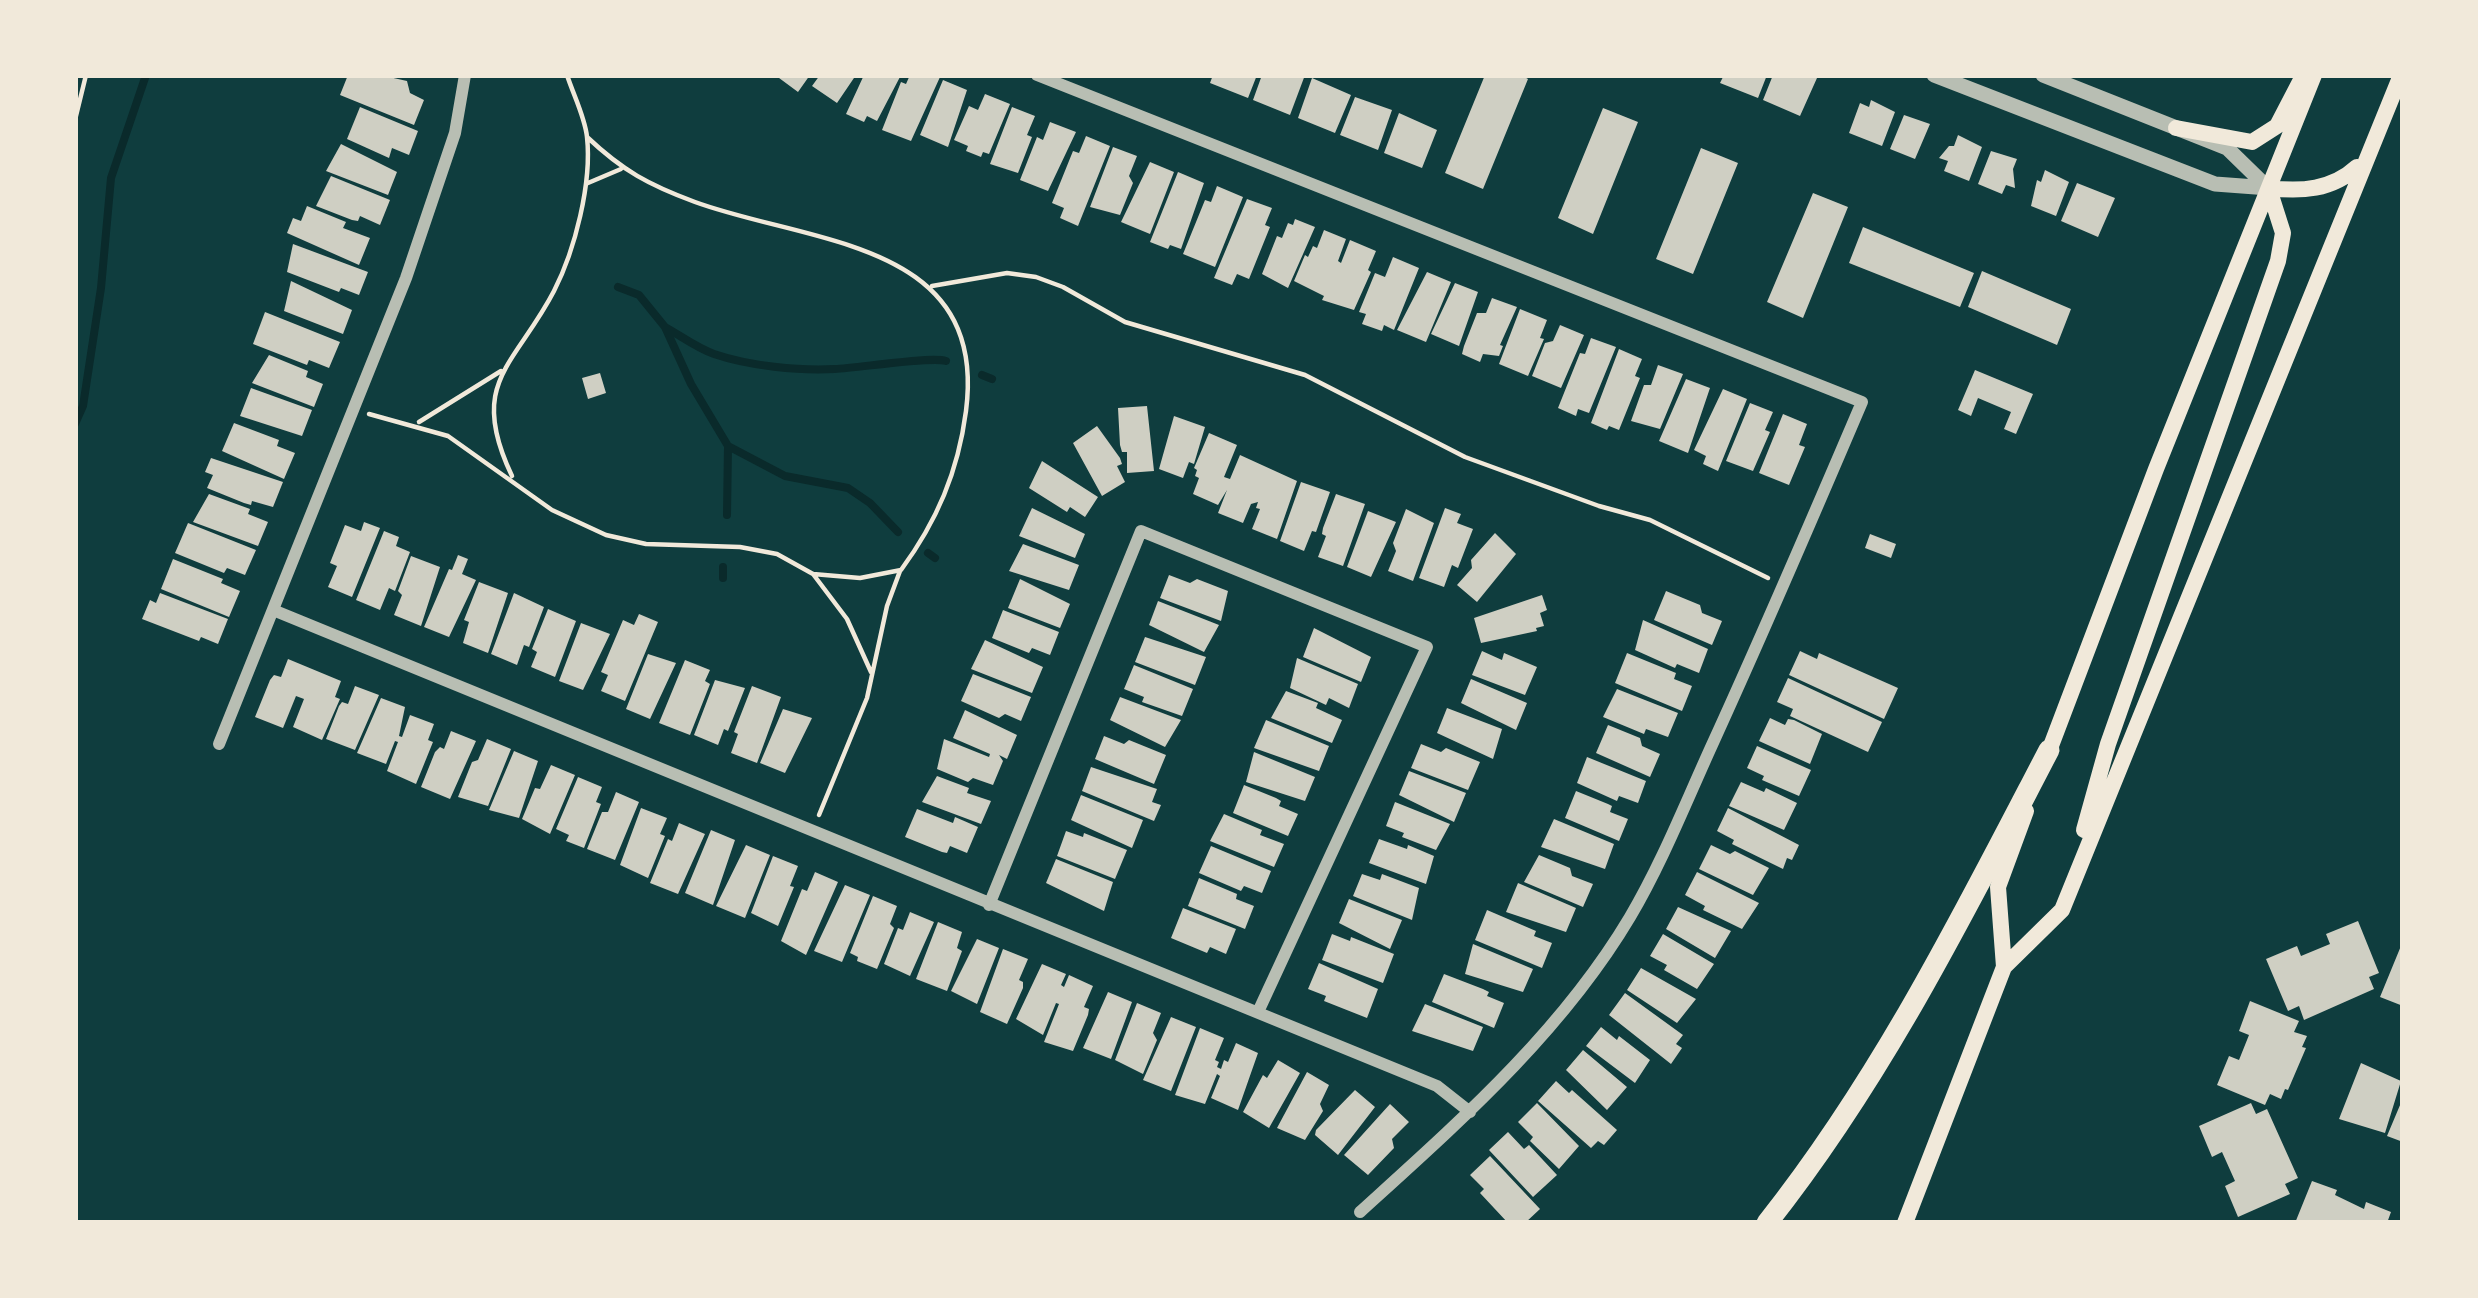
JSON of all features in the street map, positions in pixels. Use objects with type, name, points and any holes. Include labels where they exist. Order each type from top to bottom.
[{"type":"highway","points":[[1767,1223],[1836,1133],[1894,1041],[2050,750]]},
{"type":"main road","points":[[2176,128],[2237,142],[2265,137],[2286,112],[2303,75]]},
{"type":"main road","points":[[2004,967],[1998,887],[2314,75]]},
{"type":"main road","points":[[1905,1223],[2004,967],[2062,910],[2401,75]]},
{"type":"main road","points":[[2269,188],[2298,191],[2342,181],[2365,159]]},
{"type":"main road","points":[[2062,910],[2108,743],[2278,261],[2283,233],[2269,188]]},
{"type":"street","points":[[219,745],[442,172],[455,133],[465,75]]},
{"type":"street","points":[[1037,75],[1862,402],[1784,587],[1629,918],[1546,1031],[1470,1112],[1360,1213]]},
{"type":"street","points":[[1934,75],[2216,184],[2269,188]]},
{"type":"street","points":[[2043,75],[2227,148],[2269,188]]},
{"type":"street","points":[[989,905],[1141,532],[1162,540],[1427,647],[1258,1012]]},
{"type":"street","points":[[273,610],[1437,1086],[1470,1112]]},
{"type":"path","points":[[75,120],[86,75]]},
{"type":"path","points":[[416,424],[501,371],[554,292],[580,222],[585,184],[587,137],[567,75]]},
{"type":"path","points":[[587,137],[621,170],[695,202],[818,236],[916,275],[930,286],[957,327],[968,394],[956,465],[943,503],[901,570],[887,606],[867,698],[810,831]]},
{"type":"path","points":[[585,184],[621,170]]},
{"type":"path","points":[[930,286],[1007,273],[1036,277],[1125,322],[1305,375],[1465,457],[1650,520],[1784,587]]},
{"type":"path","points":[[501,371],[494,427],[515,481]]},
{"type":"path","points":[[354,408],[448,436],[552,510],[606,536],[646,544],[740,547],[777,554],[813,574],[847,619],[872,674]]},
{"type":"path","points":[[813,574],[860,578],[901,570]]},
{"type":"building","points":[[348,75],[407,81],[410,93],[424,100],[414,125],[340,95]]},
{"type":"building","points":[[775,75],[810,75],[798,92]]},
{"type":"building","points":[[820,75],[856,75],[837,103],[812,86]]},
{"type":"building","points":[[864,75],[901,75],[877,121],[867,116],[864,122],[846,114]]},
{"type":"building","points":[[910,75],[940,77],[911,141],[882,130],[901,82],[906,84]]},
{"type":"building","points":[[1213,75],[1257,75],[1248,98],[1210,83]]},
{"type":"building","points":[[1262,75],[1305,75],[1290,115],[1253,100]]},
{"type":"building","points":[[1485,75],[1528,79],[1483,189],[1445,173]]},
{"type":"building","points":[[1724,75],[1767,75],[1758,98],[1720,83]]},
{"type":"building","points":[[1773,75],[1817,78],[1800,116],[1763,100]]},
{"type":"building","points":[[1312,78],[1351,95],[1335,133],[1298,118]]},
{"type":"building","points":[[943,80],[967,90],[948,147],[920,135]]},
{"type":"building","points":[[985,94],[1010,104],[989,154],[983,152],[981,157],[954,140],[969,106],[978,110]]},
{"type":"building","points":[[1355,97],[1392,110],[1378,150],[1340,135]]},
{"type":"building","points":[[1871,100],[1895,112],[1882,146],[1849,133],[1860,103],[1869,107]]},
{"type":"building","points":[[360,107],[418,131],[409,155],[392,148],[389,158],[347,139]]},
{"type":"building","points":[[1012,107],[1035,116],[1018,173],[990,164]]},
{"type":"building","points":[[1603,108],[1638,122],[1593,234],[1558,218]]},
{"type":"building","points":[[1399,113],[1437,130],[1422,168],[1384,153]]},
{"type":"building","points":[[1904,115],[1930,124],[1915,159],[1890,149]]},
{"type":"building","points":[[1050,122],[1076,132],[1048,191],[1020,180],[1037,137],[1043,140]]},
{"type":"building","points":[[1958,135],[1982,147],[1969,181],[1944,171],[1948,161],[1939,158],[1954,146]]},
{"type":"building","points":[[1086,136],[1110,146],[1078,226],[1060,218],[1064,208],[1052,203],[1073,151],[1079,153]]},
{"type":"building","points":[[341,144],[397,172],[388,195],[326,171]]},
{"type":"building","points":[[1113,147],[1137,156],[1129,176],[1133,183],[1120,215],[1090,207]]},
{"type":"building","points":[[1701,148],[1738,163],[1693,274],[1656,259]]},
{"type":"building","points":[[1991,151],[2017,159],[2015,188],[2006,185],[2002,194],[1978,184]]},
{"type":"building","points":[[1150,162],[1174,172],[1150,234],[1121,222]]},
{"type":"building","points":[[2045,170],[2069,182],[2056,216],[2031,206],[2037,180],[2041,182]]},
{"type":"building","points":[[1178,172],[1204,183],[1181,249],[1170,245],[1168,249],[1150,242]]},
{"type":"building","points":[[331,176],[390,200],[380,225],[316,206]]},
{"type":"building","points":[[2077,183],[2115,198],[2098,237],[2061,221]]},
{"type":"building","points":[[1217,186],[1243,197],[1215,267],[1183,254],[1205,200],[1211,202]]},
{"type":"building","points":[[1813,193],[1848,207],[1803,318],[1767,302]]},
{"type":"building","points":[[1247,199],[1272,208],[1265,225],[1270,227],[1249,279],[1237,274],[1232,285],[1214,278]]},
{"type":"building","points":[[307,206],[370,238],[359,265],[287,233],[293,218],[301,221]]},
{"type":"building","points":[[1295,219],[1315,227],[1288,288],[1262,274],[1277,236],[1282,238]]},
{"type":"building","points":[[1863,227],[1974,273],[1960,307],[1849,263]]},
{"type":"building","points":[[1324,230],[1346,239],[1341,263],[1350,240],[1376,251],[1354,310],[1322,300],[1324,296],[1294,281],[1305,255],[1313,246],[1317,248]]},
{"type":"building","points":[[293,244],[368,272],[359,295],[287,272]]},
{"type":"building","points":[[1393,257],[1419,268],[1394,330],[1384,325],[1382,331],[1362,324],[1366,314],[1359,312],[1375,273],[1385,277]]},
{"type":"building","points":[[1982,271],[2071,309],[2057,345],[1968,307]]},
{"type":"building","points":[[1427,272],[1451,282],[1426,342],[1397,330]]},
{"type":"building","points":[[291,281],[352,310],[343,334],[284,311]]},
{"type":"building","points":[[1455,283],[1478,292],[1459,346],[1431,334]]},
{"type":"building","points":[[1492,298],[1517,307],[1499,356],[1483,354],[1480,362],[1462,354],[1477,313],[1486,313]]},
{"type":"building","points":[[1520,309],[1547,320],[1528,376],[1499,364]]},
{"type":"building","points":[[265,312],[340,342],[329,368],[309,360],[307,365],[253,344]]},
{"type":"building","points":[[1560,325],[1584,335],[1561,388],[1532,376],[1545,343],[1553,341]]},
{"type":"building","points":[[1591,338],[1616,347],[1589,413],[1578,409],[1576,416],[1558,408]]},
{"type":"building","points":[[1619,349],[1642,359],[1635,376],[1640,378],[1619,430],[1609,426],[1607,430],[1591,423]]},
{"type":"building","points":[[269,355],[308,371],[306,377],[323,384],[314,407],[252,383]]},
{"type":"building","points":[[1658,365],[1683,374],[1660,429],[1631,421],[1644,385],[1651,385]]},
{"type":"building","points":[[1975,370],[2033,394],[2016,434],[2004,429],[2011,412],[1978,398],[1971,416],[1958,410]]},
{"type":"building","points":[[600,373],[606,393],[588,399],[582,378]]},
{"type":"building","points":[[1686,379],[1710,388],[1688,453],[1659,441]]},
{"type":"building","points":[[251,388],[312,410],[302,436],[240,416]]},
{"type":"building","points":[[1723,389],[1747,399],[1718,471],[1703,464],[1706,456],[1694,450]]},
{"type":"building","points":[[1750,403],[1773,412],[1753,471],[1726,461]]},
{"type":"building","points":[[1147,406],[1154,471],[1127,473],[1118,408]]},
{"type":"building","points":[[1783,414],[1807,424],[1799,445],[1805,447],[1789,485],[1759,473]]},
{"type":"building","points":[[1174,416],[1205,427],[1194,464],[1189,462],[1183,478],[1159,469]]},
{"type":"building","points":[[234,423],[279,440],[277,446],[295,453],[284,479],[222,451]]},
{"type":"building","points":[[1097,426],[1120,458],[1122,464],[1117,466],[1125,482],[1102,496],[1073,443]]},
{"type":"building","points":[[1209,433],[1237,445],[1224,477],[1230,479],[1240,455],[1297,481],[1277,539],[1252,529],[1258,502],[1251,504],[1243,523],[1218,513],[1227,490],[1218,505],[1193,494],[1199,478],[1194,468]]},
{"type":"building","points":[[211,458],[283,482],[273,507],[244,503],[207,488],[213,475],[205,472]]},
{"type":"building","points":[[1042,461],[1098,497],[1085,517],[1070,507],[1067,512],[1029,488]]},
{"type":"building","points":[[1301,482],[1330,492],[1304,551],[1280,541]]},
{"type":"building","points":[[209,494],[250,509],[248,514],[268,522],[258,546],[193,522]]},
{"type":"building","points":[[1336,494],[1365,504],[1343,566],[1318,557]]},
{"type":"building","points":[[1032,508],[1085,534],[1075,558],[1019,536]]},
{"type":"building","points":[[1445,508],[1461,514],[1457,523],[1473,529],[1458,568],[1452,565],[1444,587],[1419,578]]},
{"type":"building","points":[[1406,509],[1434,523],[1413,581],[1388,571]]},
{"type":"building","points":[[1368,511],[1396,522],[1371,577],[1347,567]]},
{"type":"building","points":[[364,522],[380,528],[352,597],[328,587],[337,566],[330,563],[345,525],[361,531]]},
{"type":"building","points":[[188,523],[256,550],[245,575],[227,568],[224,573],[175,553]]},
{"type":"building","points":[[384,531],[399,537],[396,546],[410,552],[395,591],[389,588],[380,610],[356,600]]},
{"type":"building","points":[[1495,533],[1516,554],[1477,602],[1457,585]]},
{"type":"building","points":[[1870,534],[1896,544],[1891,558],[1865,548]]},
{"type":"building","points":[[1023,544],[1079,565],[1069,590],[1009,571]]},
{"type":"building","points":[[458,555],[468,559],[462,574],[476,580],[449,637],[424,627]]},
{"type":"building","points":[[411,556],[440,567],[421,626],[394,615]]},
{"type":"building","points":[[173,559],[240,591],[229,617],[161,589]]},
{"type":"building","points":[[1169,575],[1228,591],[1221,621],[1160,598]]},
{"type":"building","points":[[1020,579],[1070,604],[1060,628],[1008,608]]},
{"type":"building","points":[[479,582],[508,593],[488,653],[463,643],[469,622],[464,620]]},
{"type":"building","points":[[1666,591],[1700,605],[1702,613],[1722,621],[1712,645],[1654,620]]},
{"type":"building","points":[[160,593],[228,619],[218,644],[142,619],[150,600],[156,603]]},
{"type":"building","points":[[514,593],[544,607],[517,665],[491,654]]},
{"type":"building","points":[[1542,595],[1547,610],[1540,613],[1544,626],[1481,643],[1474,618]]},
{"type":"building","points":[[1158,601],[1219,625],[1204,652],[1149,625]]},
{"type":"building","points":[[548,609],[576,621],[555,677],[531,667],[537,652],[532,649]]},
{"type":"building","points":[[1003,610],[1059,632],[1050,655],[1032,648],[1029,653],[992,638]]},
{"type":"building","points":[[639,614],[658,622],[625,701],[601,691],[608,675],[601,672],[623,620],[634,625]]},
{"type":"building","points":[[1643,620],[1708,649],[1699,673],[1635,650]]},
{"type":"building","points":[[581,623],[610,634],[583,690],[559,681]]},
{"type":"building","points":[[1314,628],[1371,657],[1361,682],[1303,657]]},
{"type":"building","points":[[1145,637],[1206,657],[1195,685],[1135,662]]},
{"type":"building","points":[[985,640],[1043,667],[1032,693],[971,669]]},
{"type":"building","points":[[1482,651],[1502,660],[1504,653],[1537,667],[1525,695],[1472,675]]},
{"type":"building","points":[[1800,651],[1817,659],[1819,653],[1898,688],[1884,719],[1789,675]]},
{"type":"building","points":[[1627,653],[1676,673],[1674,679],[1692,686],[1682,711],[1615,683]]},
{"type":"building","points":[[648,654],[676,663],[650,719],[626,709]]},
{"type":"building","points":[[1297,658],[1358,684],[1349,708],[1329,698],[1326,705],[1290,688]]},
{"type":"building","points":[[288,659],[341,681],[335,697],[340,699],[322,740],[293,727],[304,699],[296,696],[283,728],[255,717],[270,680],[274,675],[281,677]]},
{"type":"building","points":[[685,660],[710,670],[705,681],[710,684],[690,735],[659,723]]},
{"type":"building","points":[[1134,665],[1193,689],[1182,716],[1142,702],[1144,697],[1124,689]]},
{"type":"building","points":[[973,674],[1031,697],[1021,721],[1005,714],[999,718],[961,701]]},
{"type":"building","points":[[1788,678],[1882,722],[1868,752],[1790,716],[1793,709],[1777,702]]},
{"type":"building","points":[[1471,679],[1527,703],[1516,730],[1461,703]]},
{"type":"building","points":[[715,680],[745,688],[718,745],[694,735]]},
{"type":"building","points":[[355,686],[379,695],[355,750],[326,739],[339,706],[348,704]]},
{"type":"building","points":[[752,686],[781,697],[757,763],[731,753]]},
{"type":"building","points":[[1617,689],[1678,713],[1668,737],[1646,729],[1644,734],[1603,717]]},
{"type":"building","points":[[1286,691],[1318,703],[1316,708],[1342,720],[1332,743],[1271,718]]},
{"type":"building","points":[[1120,697],[1181,720],[1165,747],[1110,720]]},
{"type":"building","points":[[381,698],[405,707],[399,736],[410,715],[434,724],[428,740],[433,742],[416,784],[387,771],[398,742],[386,764],[357,753]]},
{"type":"building","points":[[1447,708],[1502,729],[1493,759],[1437,733]]},
{"type":"building","points":[[783,709],[812,718],[785,773],[760,763]]},
{"type":"building","points":[[965,710],[1017,735],[1007,759],[999,755],[1003,761],[993,785],[973,778],[968,782],[937,769],[944,739],[989,757],[953,738]]},
{"type":"building","points":[[1770,718],[1785,725],[1788,719],[1794,720],[1822,734],[1810,764],[1759,741]]},
{"type":"building","points":[[1266,720],[1329,746],[1319,771],[1254,748]]},
{"type":"building","points":[[1608,725],[1640,738],[1642,746],[1660,754],[1650,777],[1596,753]]},
{"type":"building","points":[[451,731],[476,741],[450,799],[421,787],[435,752],[444,749]]},
{"type":"building","points":[[1104,736],[1166,755],[1154,784],[1095,759]]},
{"type":"building","points":[[487,739],[511,749],[488,806],[458,797]]},
{"type":"building","points":[[1421,744],[1480,762],[1468,790],[1411,768]]},
{"type":"building","points":[[1757,746],[1811,770],[1799,796],[1747,768]]},
{"type":"building","points":[[514,751],[538,761],[519,818],[489,810]]},
{"type":"building","points":[[1254,752],[1315,777],[1305,801],[1246,782]]},
{"type":"building","points":[[1587,757],[1646,781],[1638,803],[1619,796],[1617,801],[1577,783]]},
{"type":"building","points":[[551,765],[575,775],[550,834],[522,819]]},
{"type":"building","points":[[1091,767],[1157,789],[1152,802],[1161,805],[1154,821],[1082,791]]},
{"type":"building","points":[[1409,771],[1466,793],[1454,822],[1399,795]]},
{"type":"building","points":[[937,776],[991,801],[981,824],[922,802]]},
{"type":"building","points":[[578,777],[602,787],[596,802],[601,804],[584,848],[566,841],[569,835],[556,829]]},
{"type":"building","points":[[1741,782],[1797,803],[1784,830],[1729,806]]},
{"type":"building","points":[[1244,785],[1276,798],[1281,801],[1279,806],[1298,814],[1288,836],[1233,813]]},
{"type":"building","points":[[1576,791],[1612,806],[1610,812],[1628,819],[1619,841],[1565,818]]},
{"type":"building","points":[[616,792],[639,802],[615,860],[587,849]]},
{"type":"building","points":[[1081,795],[1143,820],[1132,848],[1071,820]]},
{"type":"building","points":[[1395,802],[1450,824],[1436,850],[1386,826]]},
{"type":"building","points":[[641,808],[667,818],[648,878],[620,865]]},
{"type":"building","points":[[1728,808],[1799,845],[1792,860],[1787,858],[1783,869],[1732,844],[1734,840],[1717,831]]},
{"type":"building","points":[[917,809],[978,827],[967,853],[950,846],[947,853],[942,852],[905,837]]},
{"type":"building","points":[[1224,814],[1284,844],[1274,867],[1210,841]]},
{"type":"building","points":[[1554,819],[1614,844],[1605,869],[1541,847]]},
{"type":"building","points":[[679,823],[705,834],[678,894],[650,883]]},
{"type":"building","points":[[711,830],[735,840],[713,905],[685,893]]},
{"type":"building","points":[[1066,831],[1127,850],[1115,879],[1057,856]]},
{"type":"building","points":[[1379,839],[1434,856],[1426,884],[1369,863]]},
{"type":"building","points":[[746,845],[770,855],[745,918],[716,906]]},
{"type":"building","points":[[1711,845],[1769,868],[1753,895],[1699,869]]},
{"type":"building","points":[[1211,846],[1271,871],[1262,893],[1244,886],[1241,891],[1199,873]]},
{"type":"building","points":[[1539,855],[1593,884],[1583,907],[1524,882]]},
{"type":"building","points":[[773,856],[798,866],[778,926],[751,913]]},
{"type":"building","points":[[1056,859],[1113,882],[1104,911],[1046,883]]},
{"type":"building","points":[[815,872],[838,882],[806,955],[781,941],[802,889],[807,891]]},
{"type":"building","points":[[1697,872],[1759,903],[1742,929],[1703,910],[1705,906],[1685,895]]},
{"type":"building","points":[[1362,874],[1380,880],[1382,874],[1419,888],[1412,920],[1353,896]]},
{"type":"building","points":[[1199,878],[1254,906],[1245,929],[1188,906]]},
{"type":"building","points":[[1518,883],[1576,908],[1566,932],[1506,912]]},
{"type":"building","points":[[845,885],[870,895],[842,962],[814,951]]},
{"type":"building","points":[[873,896],[897,906],[890,924],[894,928],[877,969],[850,953]]},
{"type":"building","points":[[1349,899],[1402,920],[1390,949],[1339,923]]},
{"type":"building","points":[[1678,907],[1731,931],[1715,958],[1666,929]]},
{"type":"building","points":[[1183,908],[1236,929],[1226,954],[1210,947],[1207,953],[1171,938]]},
{"type":"building","points":[[1487,910],[1552,943],[1542,968],[1475,940]]},
{"type":"building","points":[[910,912],[934,922],[910,976],[884,964]]},
{"type":"building","points":[[2358,921],[2379,973],[2369,977],[2374,989],[2304,1020],[2299,1006],[2288,1011],[2266,959],[2297,946],[2301,956],[2330,944],[2326,934]]},
{"type":"building","points":[[938,922],[962,932],[957,948],[962,951],[947,991],[916,979]]},
{"type":"building","points":[[1332,934],[1394,954],[1383,983],[1322,960]]},
{"type":"building","points":[[1663,934],[1714,964],[1697,989],[1650,956]]},
{"type":"building","points":[[977,939],[999,948],[977,1004],[951,991]]},
{"type":"building","points":[[2403,941],[2403,1006],[2380,997]]},
{"type":"building","points":[[1473,944],[1533,969],[1523,992],[1465,974]]},
{"type":"building","points":[[1003,949],[1028,959],[1019,980],[1023,988],[1007,1024],[980,1012]]},
{"type":"building","points":[[1319,963],[1378,989],[1367,1018],[1324,1001],[1326,996],[1308,989]]},
{"type":"building","points":[[1042,964],[1066,974],[1064,987],[1069,975],[1093,986],[1084,1007],[1088,1015],[1073,1051],[1044,1042],[1059,1004],[1043,1035],[1016,1019]]},
{"type":"building","points":[[1641,968],[1696,999],[1677,1023],[1627,990]]},
{"type":"building","points":[[1444,974],[1504,1003],[1494,1028],[1432,1002]]},
{"type":"building","points":[[1108,992],[1132,1002],[1111,1059],[1083,1048]]},
{"type":"building","points":[[1625,993],[1683,1035],[1676,1044],[1682,1048],[1671,1064],[1609,1015]]},
{"type":"building","points":[[2250,1001],[2299,1021],[2294,1032],[2307,1036],[2288,1090],[2281,1099],[2270,1094],[2265,1105],[2217,1085],[2229,1056],[2239,1060],[2249,1035],[2239,1031]]},
{"type":"building","points":[[1137,1003],[1161,1013],[1153,1033],[1157,1040],[1143,1074],[1115,1060]]},
{"type":"building","points":[[1425,1004],[1483,1027],[1473,1051],[1412,1031]]},
{"type":"building","points":[[1171,1017],[1196,1027],[1171,1091],[1143,1080]]},
{"type":"building","points":[[1601,1027],[1650,1060],[1635,1083],[1586,1046]]},
{"type":"building","points":[[1200,1028],[1224,1038],[1215,1060],[1221,1069],[1236,1043],[1258,1053],[1238,1110],[1211,1098],[1217,1074],[1205,1104],[1175,1095]]},
{"type":"building","points":[[1583,1050],[1627,1087],[1607,1110],[1566,1070]]},
{"type":"building","points":[[1278,1060],[1300,1073],[1269,1128],[1243,1112],[1263,1075],[1267,1078]]},
{"type":"building","points":[[2361,1063],[2401,1081],[2385,1133],[2339,1119]]},
{"type":"building","points":[[1307,1072],[1329,1085],[1320,1104],[1323,1111],[1305,1140],[1277,1128]]},
{"type":"building","points":[[1556,1081],[1617,1130],[1604,1145],[1598,1141],[1591,1148],[1538,1101]]},
{"type":"building","points":[[1355,1090],[1375,1107],[1338,1155],[1315,1135],[1316,1130]]},
{"type":"building","points":[[2403,1098],[2403,1142],[2387,1136]]},
{"type":"building","points":[[1537,1103],[1579,1146],[1559,1169],[1518,1122]]},
{"type":"building","points":[[2251,1103],[2256,1114],[2267,1109],[2298,1178],[2285,1184],[2290,1194],[2238,1217],[2225,1186],[2235,1181],[2222,1152],[2212,1157],[2199,1126]]},
{"type":"building","points":[[1390,1104],[1409,1122],[1392,1139],[1394,1148],[1368,1175],[1344,1155]]},
{"type":"building","points":[[1508,1132],[1524,1149],[1529,1145],[1557,1175],[1533,1197],[1489,1150]]},
{"type":"building","points":[[1490,1156],[1540,1209],[1525,1223],[1508,1223],[1470,1175]]},
{"type":"building","points":[[2312,1181],[2337,1190],[2335,1195],[2364,1209],[2366,1202],[2391,1212],[2387,1223],[2295,1223]]},
{"type":"waterway","points":[[75,424],[83,406],[101,288],[111,178],[146,75]]},
{"type":"waterway","points":[[618,287],[639,295],[665,327],[691,384],[728,446],[785,476],[848,488],[898,532]]},
{"type":"waterway","points":[[665,327],[714,354],[774,367],[835,369],[946,361]]},
{"type":"waterway","points":[[982,375],[992,379]]},
{"type":"waterway","points":[[727,515],[728,446]]},
{"type":"waterway","points":[[928,553],[935,558]]},
{"type":"waterway","points":[[723,567],[723,578]]}]
